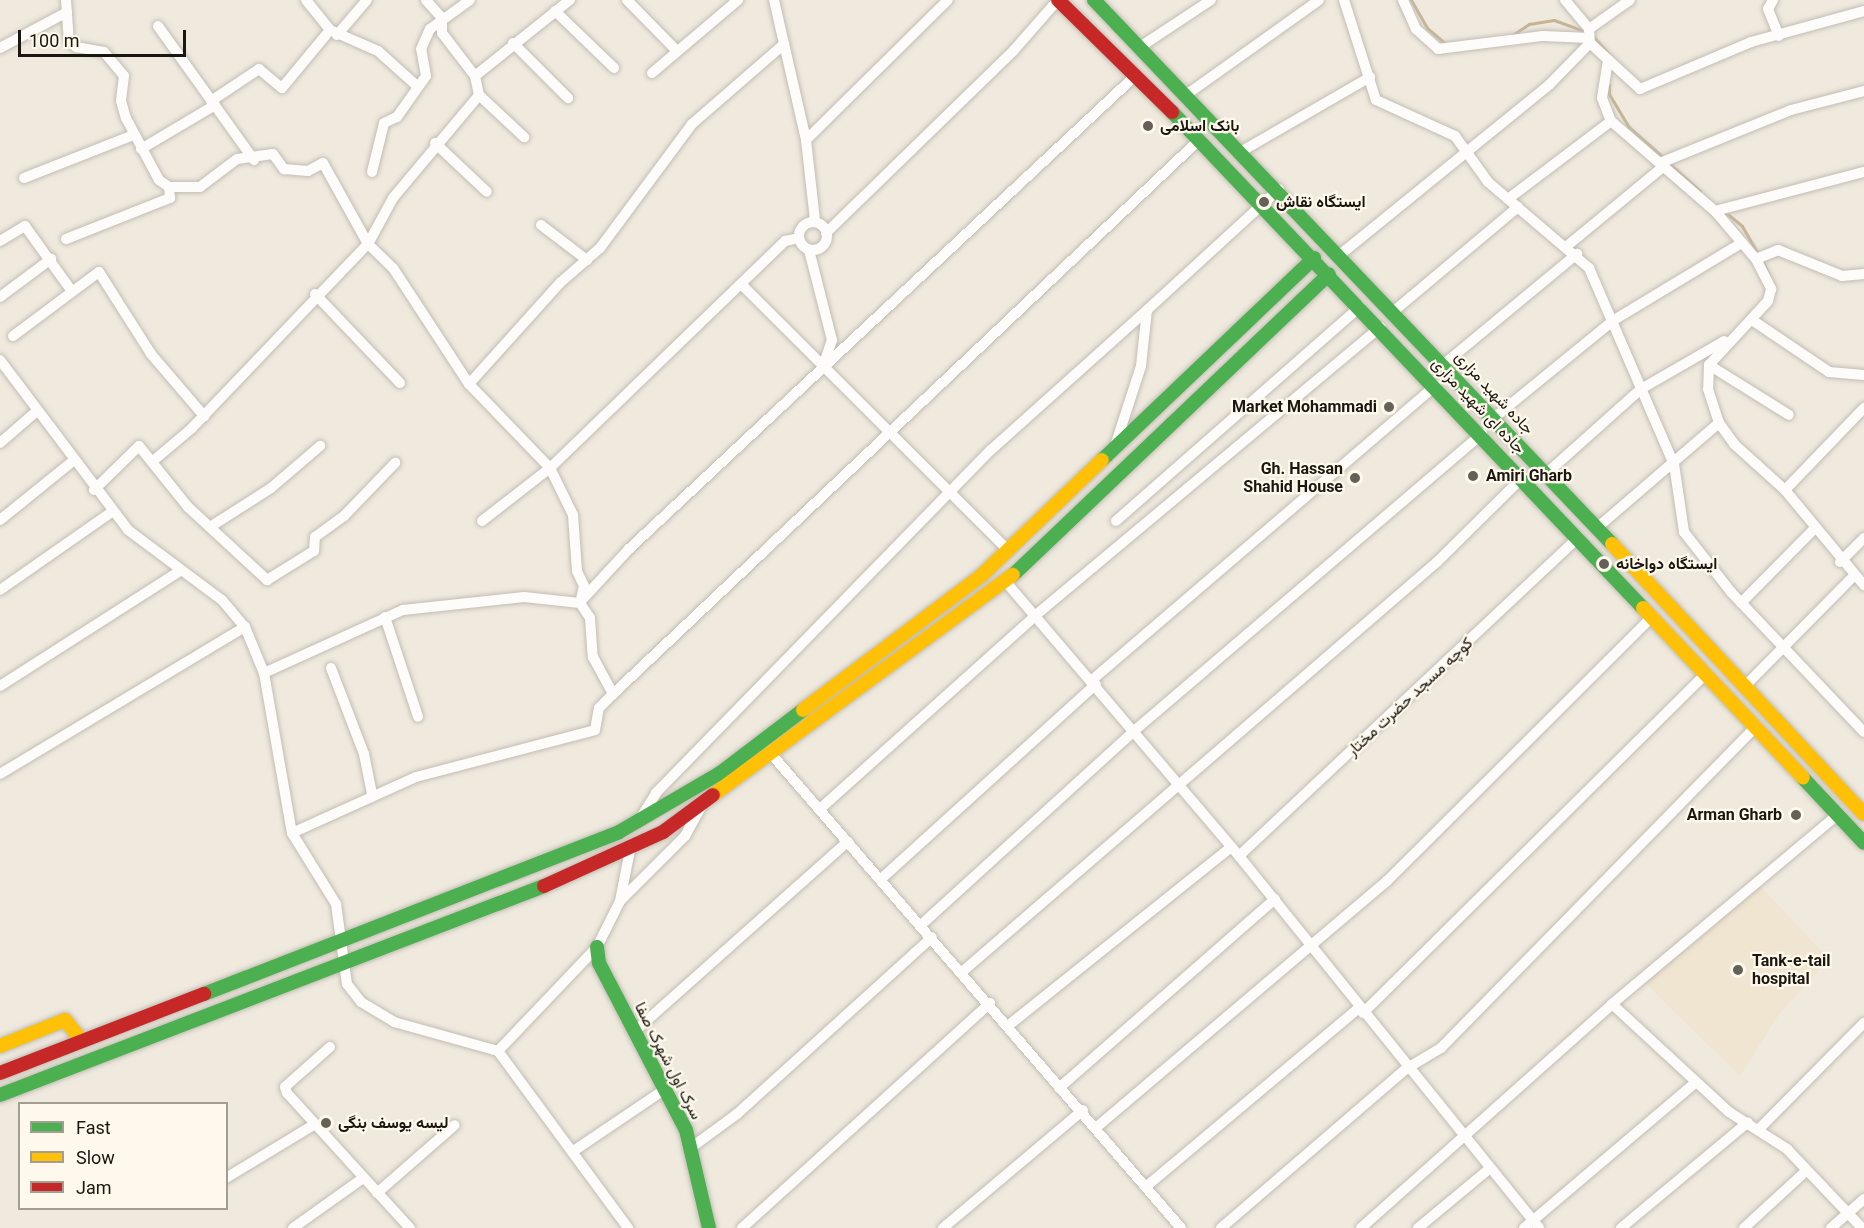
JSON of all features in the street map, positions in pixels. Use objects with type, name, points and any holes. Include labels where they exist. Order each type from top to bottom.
[{"type":"main road","name":"جاده ای شهید مزاری","points":[[1058,0],[1137,75],[1264,204],[1863,840]]},
{"type":"main road","name":"جاده شهید مزاری","points":[[1095,0],[1279,189],[1547,472],[1864,814]]},
{"type":"main road","points":[[0,1073],[638,822],[720,773],[942,607],[1008,550],[1314,258]]},
{"type":"main road","points":[[0,1095],[630,850],[663,832],[773,756],[1006,582],[1329,274]]},
{"type":"main road","points":[[654,813],[663,832]]},
{"type":"main road","name":"سرک اول شهرک صفا","points":[[597,947],[599,963],[667,1088],[692,1147],[709,1228]]},
{"type":"main road","points":[[0,1046],[65,1020],[81,1040]]},
{"type":"street","points":[[66,0],[69,39],[76,47],[104,52],[124,76],[121,101],[141,149],[169,187],[170,198],[66,239]]},
{"type":"street","points":[[306,0],[333,33],[378,51],[417,86]]},
{"type":"street","points":[[141,149],[213,103],[259,69],[282,88],[366,0]]},
{"type":"street","points":[[426,0],[442,18],[442,33],[475,76],[479,95],[524,136]]},
{"type":"street","points":[[372,172],[384,123],[397,117],[426,76],[421,49],[442,18],[470,0]]},
{"type":"street","points":[[475,76],[513,43],[570,0]]},
{"type":"street","points":[[627,0],[677,51]]},
{"type":"street","points":[[652,73],[738,0]]},
{"type":"street","points":[[774,0],[806,140],[814,220],[826,233]]},
{"type":"street","points":[[806,140],[948,0]]},
{"type":"street","points":[[809,250],[823,246],[826,233],[1014,50],[1058,0]]},
{"type":"street","points":[[1140,47],[1211,0]]},
{"type":"street","points":[[1186,95],[1319,0]]},
{"type":"street","points":[[1344,0],[1370,77],[1384,108],[1441,125],[1467,149],[1508,199],[1577,254],[1614,320],[1674,464],[1684,532],[1741,603],[1864,732]]},
{"type":"street","points":[[1403,0],[1416,29],[1438,49],[1543,36],[1590,37]]},
{"type":"street","points":[[1565,0],[1608,60],[1640,89],[1751,42],[1864,11]]},
{"type":"street","points":[[1341,254],[1467,149],[1550,84],[1590,37],[1630,0]]},
{"type":"street","points":[[1773,0],[1767,9],[1779,36]]},
{"type":"street","points":[[555,11],[614,68]]},
{"type":"street","points":[[0,48],[67,12]]},
{"type":"street","points":[[158,26],[254,160]]},
{"type":"street","points":[[513,43],[568,98]]},
{"type":"street","points":[[469,384],[587,261],[692,124],[784,44]]},
{"type":"street","points":[[1547,472],[1641,388],[1732,336],[1752,320],[1768,301],[1771,289],[1756,260],[1740,244],[1715,211],[1611,121],[1602,98],[1608,60]]},
{"type":"street","points":[[580,603],[629,549],[1137,75]]},
{"type":"street","points":[[1242,151],[1370,77]]},
{"type":"street","points":[[1567,246],[1662,165],[1791,110],[1864,91]]},
{"type":"street","points":[[153,461],[204,416],[315,294],[368,244],[393,198],[435,144],[479,95]]},
{"type":"street","points":[[1508,199],[1611,121]]},
{"type":"street","points":[[24,178],[134,135]]},
{"type":"street","points":[[292,833],[372,794],[475,758],[596,730],[599,708],[613,694],[1200,140]]},
{"type":"street","points":[[435,144],[488,192]]},
{"type":"street","points":[[169,187],[200,187],[237,159],[254,160],[273,154],[284,169],[308,171],[323,163],[368,244],[398,274],[469,384],[550,468],[573,515],[577,571],[584,586],[580,603],[590,618],[593,657],[613,694]]},
{"type":"street","points":[[1715,211],[1864,172]]},
{"type":"street","points":[[638,822],[656,793],[1037,405],[1147,310],[1279,189]]},
{"type":"street","points":[[1394,311],[1518,207]]},
{"type":"street","points":[[799,238],[801,229],[814,220]]},
{"type":"street","points":[[541,225],[587,261]]},
{"type":"street","points":[[0,241],[25,226],[51,259],[70,290]]},
{"type":"street","points":[[799,238],[809,250],[832,340],[823,366]]},
{"type":"street","points":[[482,521],[550,468],[785,241],[799,238]]},
{"type":"street","points":[[1495,417],[1614,320],[1740,244]]},
{"type":"street","points":[[1756,260],[1779,250],[1842,276],[1864,274]]},
{"type":"street","points":[[1444,364],[1577,254]]},
{"type":"street","points":[[0,297],[51,259]]},
{"type":"street","points":[[13,336],[70,290],[99,272],[151,354],[204,416]]},
{"type":"street","points":[[742,285],[1008,550]]},
{"type":"street","points":[[315,294],[400,383]]},
{"type":"street","points":[[1116,521],[1360,307]]},
{"type":"street","points":[[1113,452],[1141,366],[1147,310]]},
{"type":"street","points":[[1752,320],[1829,372],[1864,375]]},
{"type":"street","points":[[820,809],[1036,615],[1380,327]]},
{"type":"street","points":[[1732,336],[1709,365],[1708,389],[1719,423],[1734,444],[1785,490],[1840,562],[1864,585]]},
{"type":"street","points":[[0,360],[112,512],[180,571],[222,600],[244,627],[264,673],[292,833],[336,904],[342,939],[341,964],[347,984],[361,1002],[394,1022],[498,1051],[628,1228]]},
{"type":"street","points":[[1709,365],[1789,415]]},
{"type":"street","points":[[881,879],[1094,682],[1436,386]]},
{"type":"street","points":[[1785,490],[1864,408]]},
{"type":"street","points":[[0,443],[38,410]]},
{"type":"street","points":[[1598,527],[1719,423]]},
{"type":"street","points":[[921,925],[1134,731],[1482,434]]},
{"type":"street","points":[[94,490],[139,446],[210,526],[267,580],[314,551],[315,537],[344,516],[395,463]]},
{"type":"street","points":[[210,526],[271,488],[320,446]]},
{"type":"street","points":[[0,520],[73,461]]},
{"type":"street","points":[[962,972],[1437,562],[1523,477]]},
{"type":"street","points":[[0,590],[112,512]]},
{"type":"street","points":[[1741,603],[1814,529]]},
{"type":"street","name":"کوچه مسجد حضرت مختار","points":[[1239,856],[1579,537]]},
{"type":"street","points":[[1840,562],[1864,538]]},
{"type":"street","points":[[0,686],[180,571]]},
{"type":"street","points":[[1745,686],[1854,576]]},
{"type":"street","points":[[1006,582],[1094,682],[1275,899],[1406,1069],[1489,1169],[1532,1226],[1695,1083]]},
{"type":"street","points":[[264,673],[384,617],[444,602],[524,597],[580,603]]},
{"type":"street","points":[[1098,1126],[1311,948],[1524,749],[1653,616]]},
{"type":"street","points":[[384,617],[418,717]]},
{"type":"street","points":[[0,774],[244,627]]},
{"type":"street","points":[[331,668],[364,754],[372,794]]},
{"type":"street","points":[[1148,1185],[1362,1010],[1706,674]]},
{"type":"street","points":[[1221,1228],[1406,1069],[1441,1048],[1755,727]]},
{"type":"street","points":[[773,756],[1009,1025],[1059,1088],[1098,1126],[1181,1228]]},
{"type":"street","points":[[620,901],[685,836],[701,807]]},
{"type":"street","points":[[1361,1228],[1612,1004],[1837,815]]},
{"type":"street","points":[[635,1031],[848,841]]},
{"type":"street","points":[[1009,1025],[1231,847]]},
{"type":"street","points":[[498,1051],[597,947],[620,901],[630,850]]},
{"type":"street","points":[[1059,1088],[1275,899]]},
{"type":"street","points":[[692,1147],[736,1114],[932,938]]},
{"type":"street","points":[[742,1228],[990,1003]]},
{"type":"street","points":[[1612,1004],[1695,1083],[1748,1122],[1760,1128],[1862,1228]]},
{"type":"street","points":[[1760,1128],[1864,1023]]},
{"type":"street","points":[[330,1047],[285,1087],[315,1124],[410,1228]]},
{"type":"street","points":[[573,1152],[667,1088]]},
{"type":"street","points":[[943,1228],[1083,1110]]},
{"type":"street","points":[[1621,1228],[1748,1122]]},
{"type":"street","points":[[228,1177],[315,1124]]},
{"type":"street","points":[[377,1193],[455,1125]]},
{"type":"street","points":[[1418,1228],[1489,1169]]},
{"type":"street","points":[[1744,1228],[1806,1171]]},
{"type":"street","points":[[293,1228],[363,1178]]},
{"type":"street","points":[[1832,1228],[1864,1199]]},
{"type":"shaded area","name":"Tank-e-tail hospital","points":[[1759,885],[1829,959],[1780,1013],[1740,1076],[1644,982]]},
{"type":"waterway","points":[[1411,0],[1427,28],[1445,43]]},
{"type":"waterway","points":[[1511,36],[1529,24],[1554,20],[1585,31]]},
{"type":"waterway","points":[[1593,36],[1608,53]]},
{"type":"waterway","points":[[1609,85],[1609,94],[1629,127],[1664,158]]},
{"type":"waterway","points":[[1669,163],[1700,191]]},
{"type":"waterway","points":[[1725,212],[1742,226],[1758,254]]},
{"type":"waterway","points":[[1764,264],[1774,288]]},
{"type":"traffic: fast","points":[[1094,0],[1612,544]]},
{"type":"traffic: fast","points":[[1172,112],[1643,608]]},
{"type":"traffic: fast","points":[[1102,460],[1314,258]]},
{"type":"traffic: fast","points":[[1013,575],[1329,274]]},
{"type":"traffic: fast","points":[[204,994],[619,832],[720,773],[803,710]]},
{"type":"traffic: fast","points":[[1803,778],[1864,843]]},
{"type":"traffic: fast","points":[[0,1095],[544,886]]},
{"type":"traffic: fast","points":[[597,947],[599,963],[686,1130],[709,1228]]},
{"type":"traffic: slow","points":[[803,710],[982,575],[1102,460]]},
{"type":"traffic: slow","points":[[1612,544],[1864,814]]},
{"type":"traffic: slow","points":[[713,795],[1013,575]]},
{"type":"traffic: slow","points":[[1643,608],[1803,778]]},
{"type":"traffic: slow","points":[[0,1046],[65,1020],[81,1040]]},
{"type":"traffic: jam","points":[[1058,0],[1172,112]]},
{"type":"traffic: jam","points":[[544,886],[663,832],[713,795]]},
{"type":"traffic: jam","points":[[0,1073],[204,994]]},
{"type":"place","name":"بانک اسلامی","points":[[1148,126]]},
{"type":"place","name":"ایستگاه نقاش","points":[[1264,202]]},
{"type":"place","name":"Market Mohammadi","points":[[1389,407]]},
{"type":"place","name":"Amiri Gharb","points":[[1473,476]]},
{"type":"place","name":"Gh. Hassan Shahid House","points":[[1355,478]]},
{"type":"place","name":"ایستگاه دواخانه","points":[[1604,564]]},
{"type":"place","name":"Arman Gharb","points":[[1796,815]]},
{"type":"place","name":"Tank-e-tail hospital","points":[[1738,970]]},
{"type":"place","name":"لیسه یوسف بنگی","points":[[326,1123]]}]
